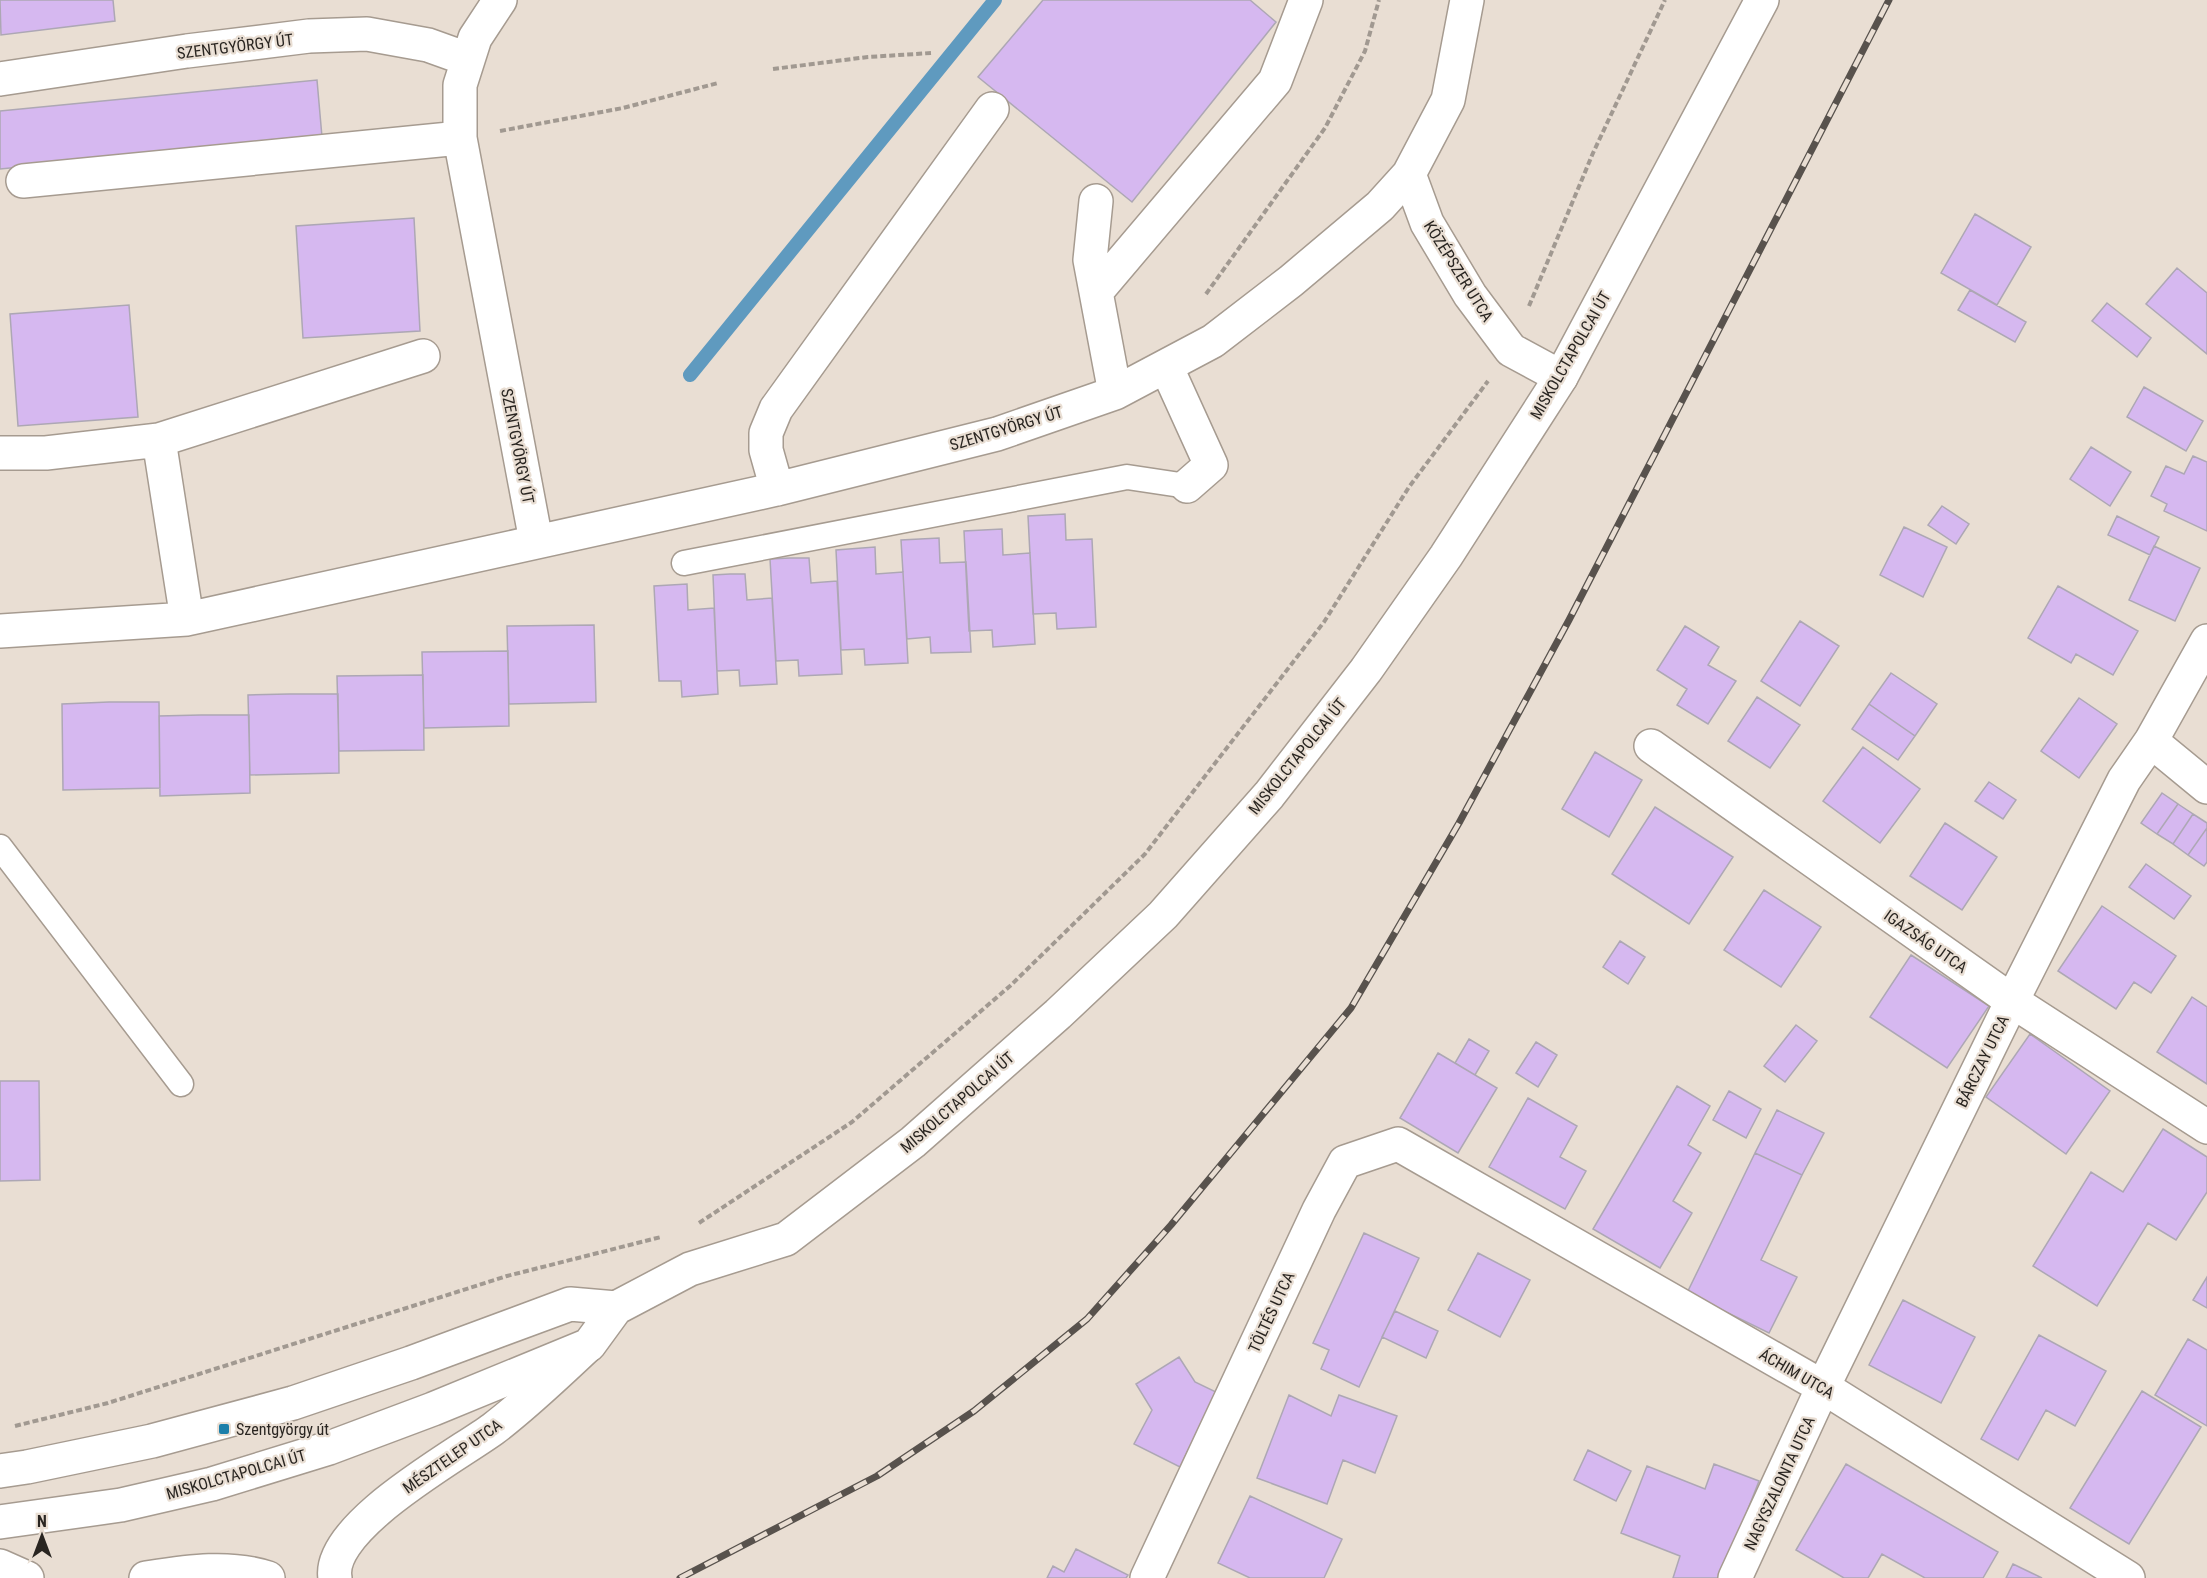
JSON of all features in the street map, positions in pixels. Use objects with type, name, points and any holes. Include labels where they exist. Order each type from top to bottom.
[{"type":"street","name":"SZENTGYÖRGY ÚT","points":[[500,0],[475,38],[467,59],[460,85],[460,138],[536,541]]},
{"type":"street","points":[[1096,292],[1275,81],[1306,0]]},
{"type":"street","points":[[1409,174],[1448,100],[1467,0]]},
{"type":"street","name":"MISKOLCTAPOLCAI ÚT","points":[[0,1522],[121,1504],[223,1480],[329,1448],[433,1409],[589,1345],[616,1308],[690,1269],[786,1239],[913,1142],[1058,1014],[1162,915],[1269,795],[1366,670],[1446,556],[1561,377],[1762,0]]},
{"type":"street","name":"SZENTGYÖRGY ÚT","points":[[0,79],[187,51],[309,36],[366,34],[428,45],[467,59]]},
{"type":"street","points":[[777,489],[766,450],[766,433],[776,409],[992,109]]},
{"type":"street","points":[[23,181],[460,138]]},
{"type":"street","name":"SZENTGYÖRGY ÚT","points":[[0,632],[187,619],[777,489],[997,434],[1116,393],[1213,341],[1292,281],[1380,206],[1409,174]]},
{"type":"street","name":"KÖZÉPSZER UTCA","points":[[1409,174],[1427,223],[1470,295],[1511,350],[1561,377]]},
{"type":"street","points":[[1096,201],[1090,260],[1116,393]]},
{"type":"street","points":[[0,453],[46,453],[159,440],[423,356]]},
{"type":"street","points":[[1166,366],[1212,465],[1187,486]]},
{"type":"street","points":[[159,440],[187,619]]},
{"type":"street","name":"BÁRCZAY UTCA","points":[[1823,1387],[2012,1001],[2124,780],[2151,741],[2207,641]]},
{"type":"street","points":[[2151,741],[2207,787]]},
{"type":"street","name":"IGAZSÁG UTCA","points":[[1651,746],[2012,1001],[2207,1127]]},
{"type":"street","name":"TÖLTÉS UTCA","points":[[1147,1578],[1319,1210],[1345,1162],[1398,1144],[1459,1180]]},
{"type":"street","name":"ÁCHIM UTCA","points":[[1459,1180],[1823,1387],[2128,1578]]},
{"type":"street","points":[[9,1465],[152,1441],[293,1403],[411,1363],[570,1304],[616,1308]]},
{"type":"street","name":"MÉSZTELEP UTCA","points":[[335,1578],[334,1569],[345,1544],[374,1511],[493,1429],[589,1345]]},
{"type":"street","name":"NAGYSZALONTA UTCA","points":[[1735,1578],[1823,1387]]},
{"type":"street","points":[[0,1566],[27,1578]]},
{"type":"street","points":[[146,1578],[187,1572],[247,1571],[268,1578]]},
{"type":"lane","points":[[684,563],[1127,477],[1187,486]]},
{"type":"lane","points":[[0,847],[181,1084]]},
{"type":"path","points":[[1202,299],[1325,128],[1365,51],[1379,0]]},
{"type":"path","points":[[695,1225],[852,1122],[1010,986],[1145,854],[1324,622],[1409,487],[1511,350],[1593,153],[1665,0]]},
{"type":"path","points":[[773,69],[868,57],[931,53]]},
{"type":"path","points":[[460,138],[623,108],[718,83]]},
{"type":"path","points":[[12,1427],[108,1402],[507,1276],[663,1237]]},
{"type":"building","points":[[0,0],[113,0],[115,21],[1,35]]},
{"type":"building","points":[[1043,0],[1250,0],[1276,22],[1132,202],[978,77]]},
{"type":"building","points":[[317,80],[322,137],[0,169],[0,111]]},
{"type":"building","points":[[1975,214],[2031,247],[1997,305],[1941,273]]},
{"type":"building","points":[[414,218],[420,331],[303,338],[296,226]]},
{"type":"building","points":[[2177,268],[2207,293],[2207,354],[2146,304]]},
{"type":"building","points":[[1970,290],[2026,322],[2015,342],[1958,310]]},
{"type":"building","points":[[2107,303],[2151,338],[2137,357],[2092,321]]},
{"type":"building","points":[[129,305],[138,417],[18,426],[10,314]]},
{"type":"building","points":[[2144,387],[2203,421],[2186,451],[2127,417]]},
{"type":"building","points":[[2091,447],[2131,472],[2110,506],[2070,479]]},
{"type":"building","points":[[2193,456],[2207,462],[2207,531],[2164,511],[2167,504],[2151,496],[2166,466],[2184,474]]},
{"type":"building","points":[[1942,506],[1969,524],[1956,544],[1928,525]]},
{"type":"building","points":[[1065,514],[1066,540],[1092,539],[1096,627],[1057,629],[1056,613],[1033,614],[1028,516]]},
{"type":"building","points":[[2117,516],[2159,537],[2150,555],[2108,535]]},
{"type":"building","points":[[1904,527],[1947,547],[1923,597],[1880,575]]},
{"type":"building","points":[[1002,529],[1003,555],[1030,553],[1035,644],[993,647],[992,630],[969,631],[964,531]]},
{"type":"building","points":[[939,538],[940,563],[966,562],[971,652],[931,653],[930,637],[907,639],[901,540]]},
{"type":"building","points":[[2154,546],[2200,568],[2175,621],[2129,600]]},
{"type":"building","points":[[875,547],[876,574],[903,572],[908,663],[865,665],[864,649],[841,650],[836,550]]},
{"type":"building","points":[[809,558],[811,583],[837,581],[842,674],[799,676],[798,660],[776,661],[770,559]]},
{"type":"building","points":[[745,574],[747,600],[772,598],[777,684],[740,686],[739,670],[717,671],[713,575]]},
{"type":"building","points":[[687,584],[688,610],[714,608],[718,694],[682,697],[681,681],[659,681],[654,586]]},
{"type":"building","points":[[2058,586],[2138,631],[2113,675],[2076,654],[2071,663],[2028,638]]},
{"type":"building","points":[[1800,621],[1839,646],[1800,706],[1761,681]]},
{"type":"building","points":[[594,625],[596,702],[509,704],[507,626]]},
{"type":"building","points":[[1685,626],[1719,647],[1708,665],[1736,681],[1708,724],[1677,705],[1687,689],[1657,670]]},
{"type":"building","points":[[508,651],[509,726],[424,728],[422,652]]},
{"type":"building","points":[[1891,673],[1937,704],[1915,736],[1869,704]]},
{"type":"building","points":[[423,675],[424,750],[339,751],[337,676]]},
{"type":"building","points":[[338,694],[339,773],[250,775],[248,695]]},
{"type":"building","points":[[1757,697],[1800,725],[1770,768],[1728,741]]},
{"type":"building","points":[[2079,698],[2117,724],[2079,778],[2041,751]]},
{"type":"building","points":[[159,702],[160,788],[63,790],[62,704]]},
{"type":"building","points":[[1869,704],[1915,736],[1898,760],[1852,729]]},
{"type":"building","points":[[249,715],[250,793],[160,796],[159,716]]},
{"type":"building","points":[[1863,747],[1920,789],[1880,843],[1823,801]]},
{"type":"building","points":[[1595,752],[1642,780],[1609,837],[1562,809]]},
{"type":"building","points":[[1989,782],[2016,800],[2003,819],[1975,801]]},
{"type":"building","points":[[2162,793],[2178,804],[2157,834],[2141,823]]},
{"type":"building","points":[[2178,804],[2193,814],[2173,844],[2157,834]]},
{"type":"building","points":[[1655,807],[1733,857],[1689,924],[1612,874]]},
{"type":"building","points":[[2193,814],[2207,823],[2207,828],[2188,855],[2173,844]]},
{"type":"building","points":[[1945,823],[1997,857],[1962,910],[1910,876]]},
{"type":"building","points":[[2207,828],[2207,862],[2204,866],[2188,855]]},
{"type":"building","points":[[2146,864],[2191,896],[2174,919],[2129,887]]},
{"type":"building","points":[[1764,890],[1821,927],[1781,987],[1724,950]]},
{"type":"building","points":[[2102,906],[2176,956],[2151,993],[2134,982],[2116,1009],[2058,971]]},
{"type":"building","points":[[1620,941],[1645,957],[1628,984],[1603,967]]},
{"type":"building","points":[[1911,955],[1989,1006],[1947,1068],[1870,1017]]},
{"type":"building","points":[[2192,997],[2207,1007],[2207,1084],[2157,1052]]},
{"type":"building","points":[[1796,1025],[1817,1041],[1785,1082],[1764,1066]]},
{"type":"building","points":[[2030,1034],[2110,1091],[2066,1154],[1986,1097]]},
{"type":"building","points":[[1469,1039],[1489,1051],[1475,1075],[1455,1063]]},
{"type":"building","points":[[1536,1042],[1557,1055],[1538,1087],[1516,1073]]},
{"type":"building","points":[[1438,1053],[1497,1088],[1458,1153],[1400,1118]]},
{"type":"building","points":[[0,1081],[39,1081],[40,1180],[0,1181]]},
{"type":"building","points":[[1677,1086],[1710,1106],[1688,1145],[1701,1153],[1673,1201],[1692,1213],[1660,1268],[1593,1229]]},
{"type":"building","points":[[1729,1091],[1761,1109],[1746,1138],[1713,1120]]},
{"type":"building","points":[[1528,1098],[1577,1126],[1560,1157],[1586,1171],[1565,1209],[1489,1167]]},
{"type":"building","points":[[1777,1110],[1824,1133],[1802,1175],[1755,1153]]},
{"type":"building","points":[[2163,1129],[2207,1157],[2207,1192],[2176,1240],[2148,1223],[2097,1306],[2033,1266],[2091,1172],[2123,1192]]},
{"type":"building","points":[[1755,1153],[1802,1175],[1761,1260],[1797,1277],[1769,1333],[1687,1293]]},
{"type":"building","points":[[1364,1233],[1419,1258],[1359,1387],[1321,1369],[1329,1350],[1313,1343]]},
{"type":"building","points":[[1478,1253],[1530,1280],[1500,1337],[1448,1310]]},
{"type":"building","points":[[2207,1277],[2207,1308],[2193,1300]]},
{"type":"building","points":[[1903,1300],[1975,1337],[1941,1403],[1869,1365]]},
{"type":"building","points":[[1395,1311],[1438,1331],[1426,1358],[1382,1337]]},
{"type":"building","points":[[2039,1335],[2106,1371],[2075,1426],[2046,1410],[2018,1460],[1981,1439]]},
{"type":"building","points":[[2188,1339],[2207,1350],[2207,1426],[2155,1395]]},
{"type":"building","points":[[1179,1357],[1195,1382],[1216,1392],[1180,1467],[1134,1444],[1152,1410],[1136,1384]]},
{"type":"building","points":[[2142,1391],[2201,1427],[2129,1544],[2070,1508]]},
{"type":"building","points":[[1289,1395],[1331,1416],[1339,1395],[1397,1416],[1375,1473],[1343,1460],[1327,1504],[1257,1478]]},
{"type":"building","points":[[1588,1450],[1631,1471],[1616,1501],[1574,1480]]},
{"type":"building","points":[[1714,1464],[1759,1481],[1721,1578],[1673,1578],[1680,1556],[1621,1533],[1647,1466],[1705,1489]]},
{"type":"building","points":[[1846,1464],[1998,1552],[1983,1578],[1925,1578],[1882,1554],[1868,1578],[1844,1578],[1796,1550]]},
{"type":"building","points":[[1250,1496],[1342,1539],[1324,1578],[1250,1578],[1218,1563]]},
{"type":"building","points":[[1076,1549],[1128,1575],[1126,1578],[1047,1578],[1053,1566],[1064,1572]]},
{"type":"building","points":[[2013,1564],[2042,1578],[2006,1578]]},
{"type":"waterway","points":[[690,375],[995,0]]},
{"type":"railway","points":[[680,1578],[877,1476],[974,1411],[1087,1319],[1171,1225],[1351,1008],[1459,823],[1569,620],[1889,0]]},
{"type":"place","name":"Szentgyörgy út","points":[[224,1429]]}]
